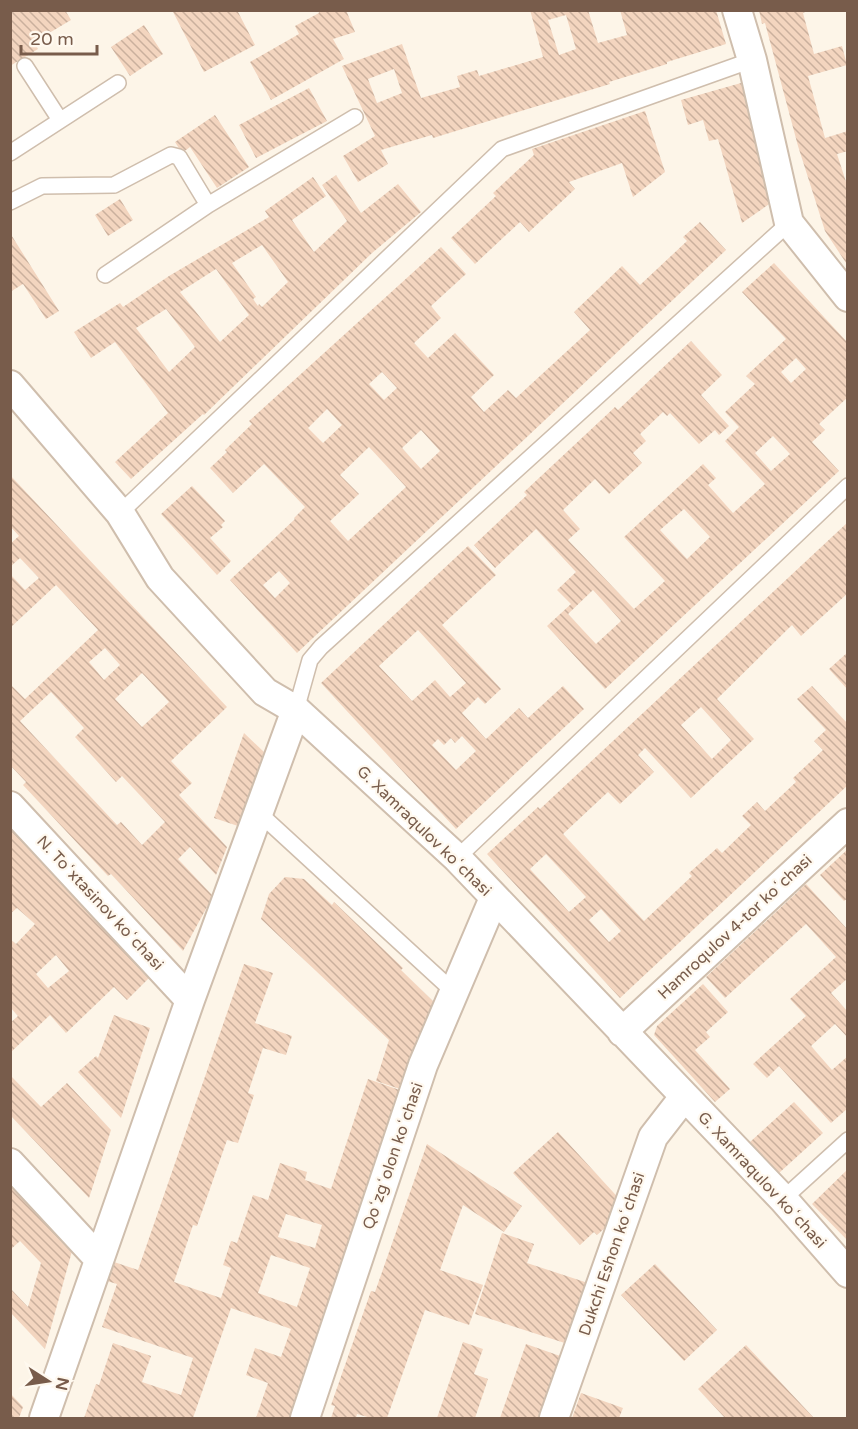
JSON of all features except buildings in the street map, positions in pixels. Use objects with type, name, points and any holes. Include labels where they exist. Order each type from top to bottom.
[{"type":"street","points":[[737,10],[752,60],[789,223],[848,297]]},
{"type":"street","name":"G. Xamraqulov koʻchasi","points":[[10,385],[120,513],[160,578],[265,692],[296,710],[457,858],[783,1199],[848,1273]]},
{"type":"street","points":[[44,1419],[190,1000],[296,710]]},
{"type":"street","name":"N. Toʻxtasinov koʻchasi","points":[[10,806],[190,1000]]},
{"type":"street","name":"Hamroqulov 4-tor koʻchasi","points":[[622,1032],[848,823]]},
{"type":"street","name":"Qoʻzgʻolon koʻchasi","points":[[305,1419],[423,1065],[494,898]]},
{"type":"street","name":"Dukchi Eshon koʻchasi","points":[[554,1419],[653,1137],[684,1097]]},
{"type":"street","points":[[10,1163],[99,1259]]},
{"type":"lane","points":[[120,513],[502,148],[752,60]]},
{"type":"lane","points":[[25,66],[60,120]]},
{"type":"lane","points":[[10,153],[118,82]]},
{"type":"lane","points":[[105,275],[208,206],[355,117]]},
{"type":"lane","points":[[10,202],[42,186],[114,184],[171,154],[180,157],[208,206]]},
{"type":"lane","points":[[296,710],[310,660],[321,647],[789,223]]},
{"type":"lane","points":[[457,858],[848,486]]},
{"type":"lane","points":[[259,813],[454,992]]},
{"type":"lane","points":[[783,1199],[848,1140]]}]
